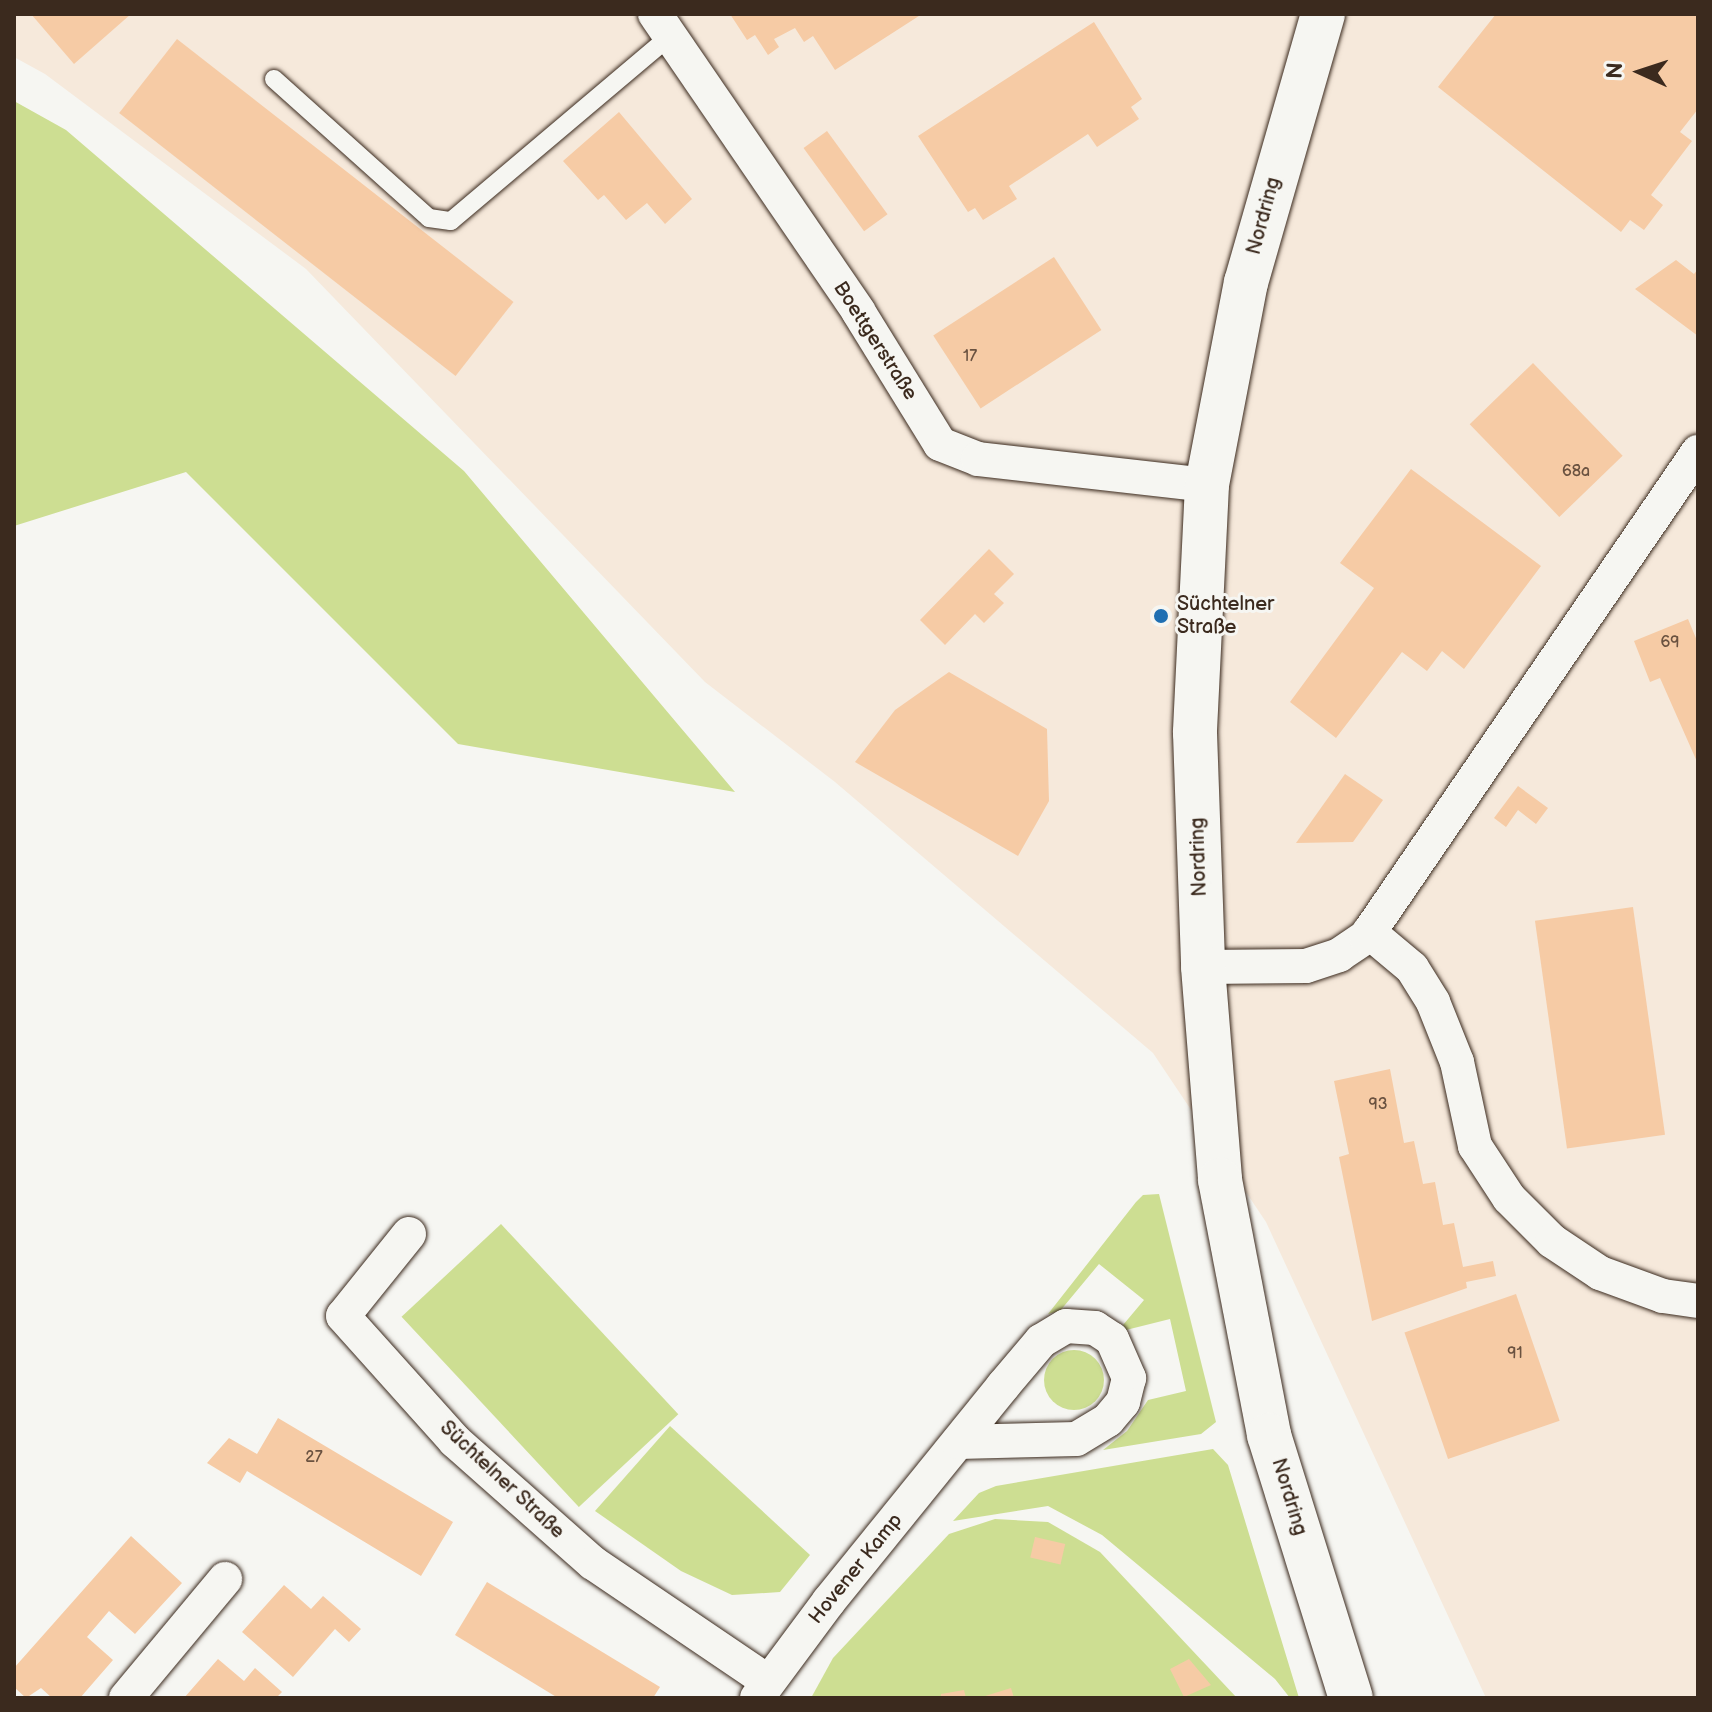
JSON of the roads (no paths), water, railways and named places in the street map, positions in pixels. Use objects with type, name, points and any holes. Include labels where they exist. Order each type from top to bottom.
[{"type":"main road","name":"Nordring","points":[[1323,14],[1246,282],[1207,485],[1195,733],[1203,967],[1220,1180],[1269,1435],[1351,1698]]},
{"type":"street","name":"Boettgerstraße","points":[[662,25],[858,311],[940,444],[978,459],[1207,485]]},
{"type":"street","points":[[1203,967],[1306,966],[1339,955],[1369,932],[1698,452]]},
{"type":"street","points":[[1369,932],[1412,968],[1433,1002],[1457,1062],[1475,1146],[1509,1198],[1552,1241],[1600,1273],[1663,1296],[1698,1301]]},
{"type":"street","name":"Süchtelner Straße","points":[[409,1234],[343,1316],[455,1441],[593,1563],[762,1689]]},
{"type":"street","name":"Hovener Kamp","points":[[762,1689],[958,1442],[1041,1341],[1066,1326],[1095,1328],[1112,1339],[1129,1378],[1123,1402],[1108,1420],[1076,1439],[958,1442]]},
{"type":"street","points":[[126,1698],[225,1579]]},
{"type":"lane","points":[[274,79],[429,218],[451,221],[662,25]]},
{"type":"place","name":"Süchtelner Straße","points":[[1161,616]]}]
